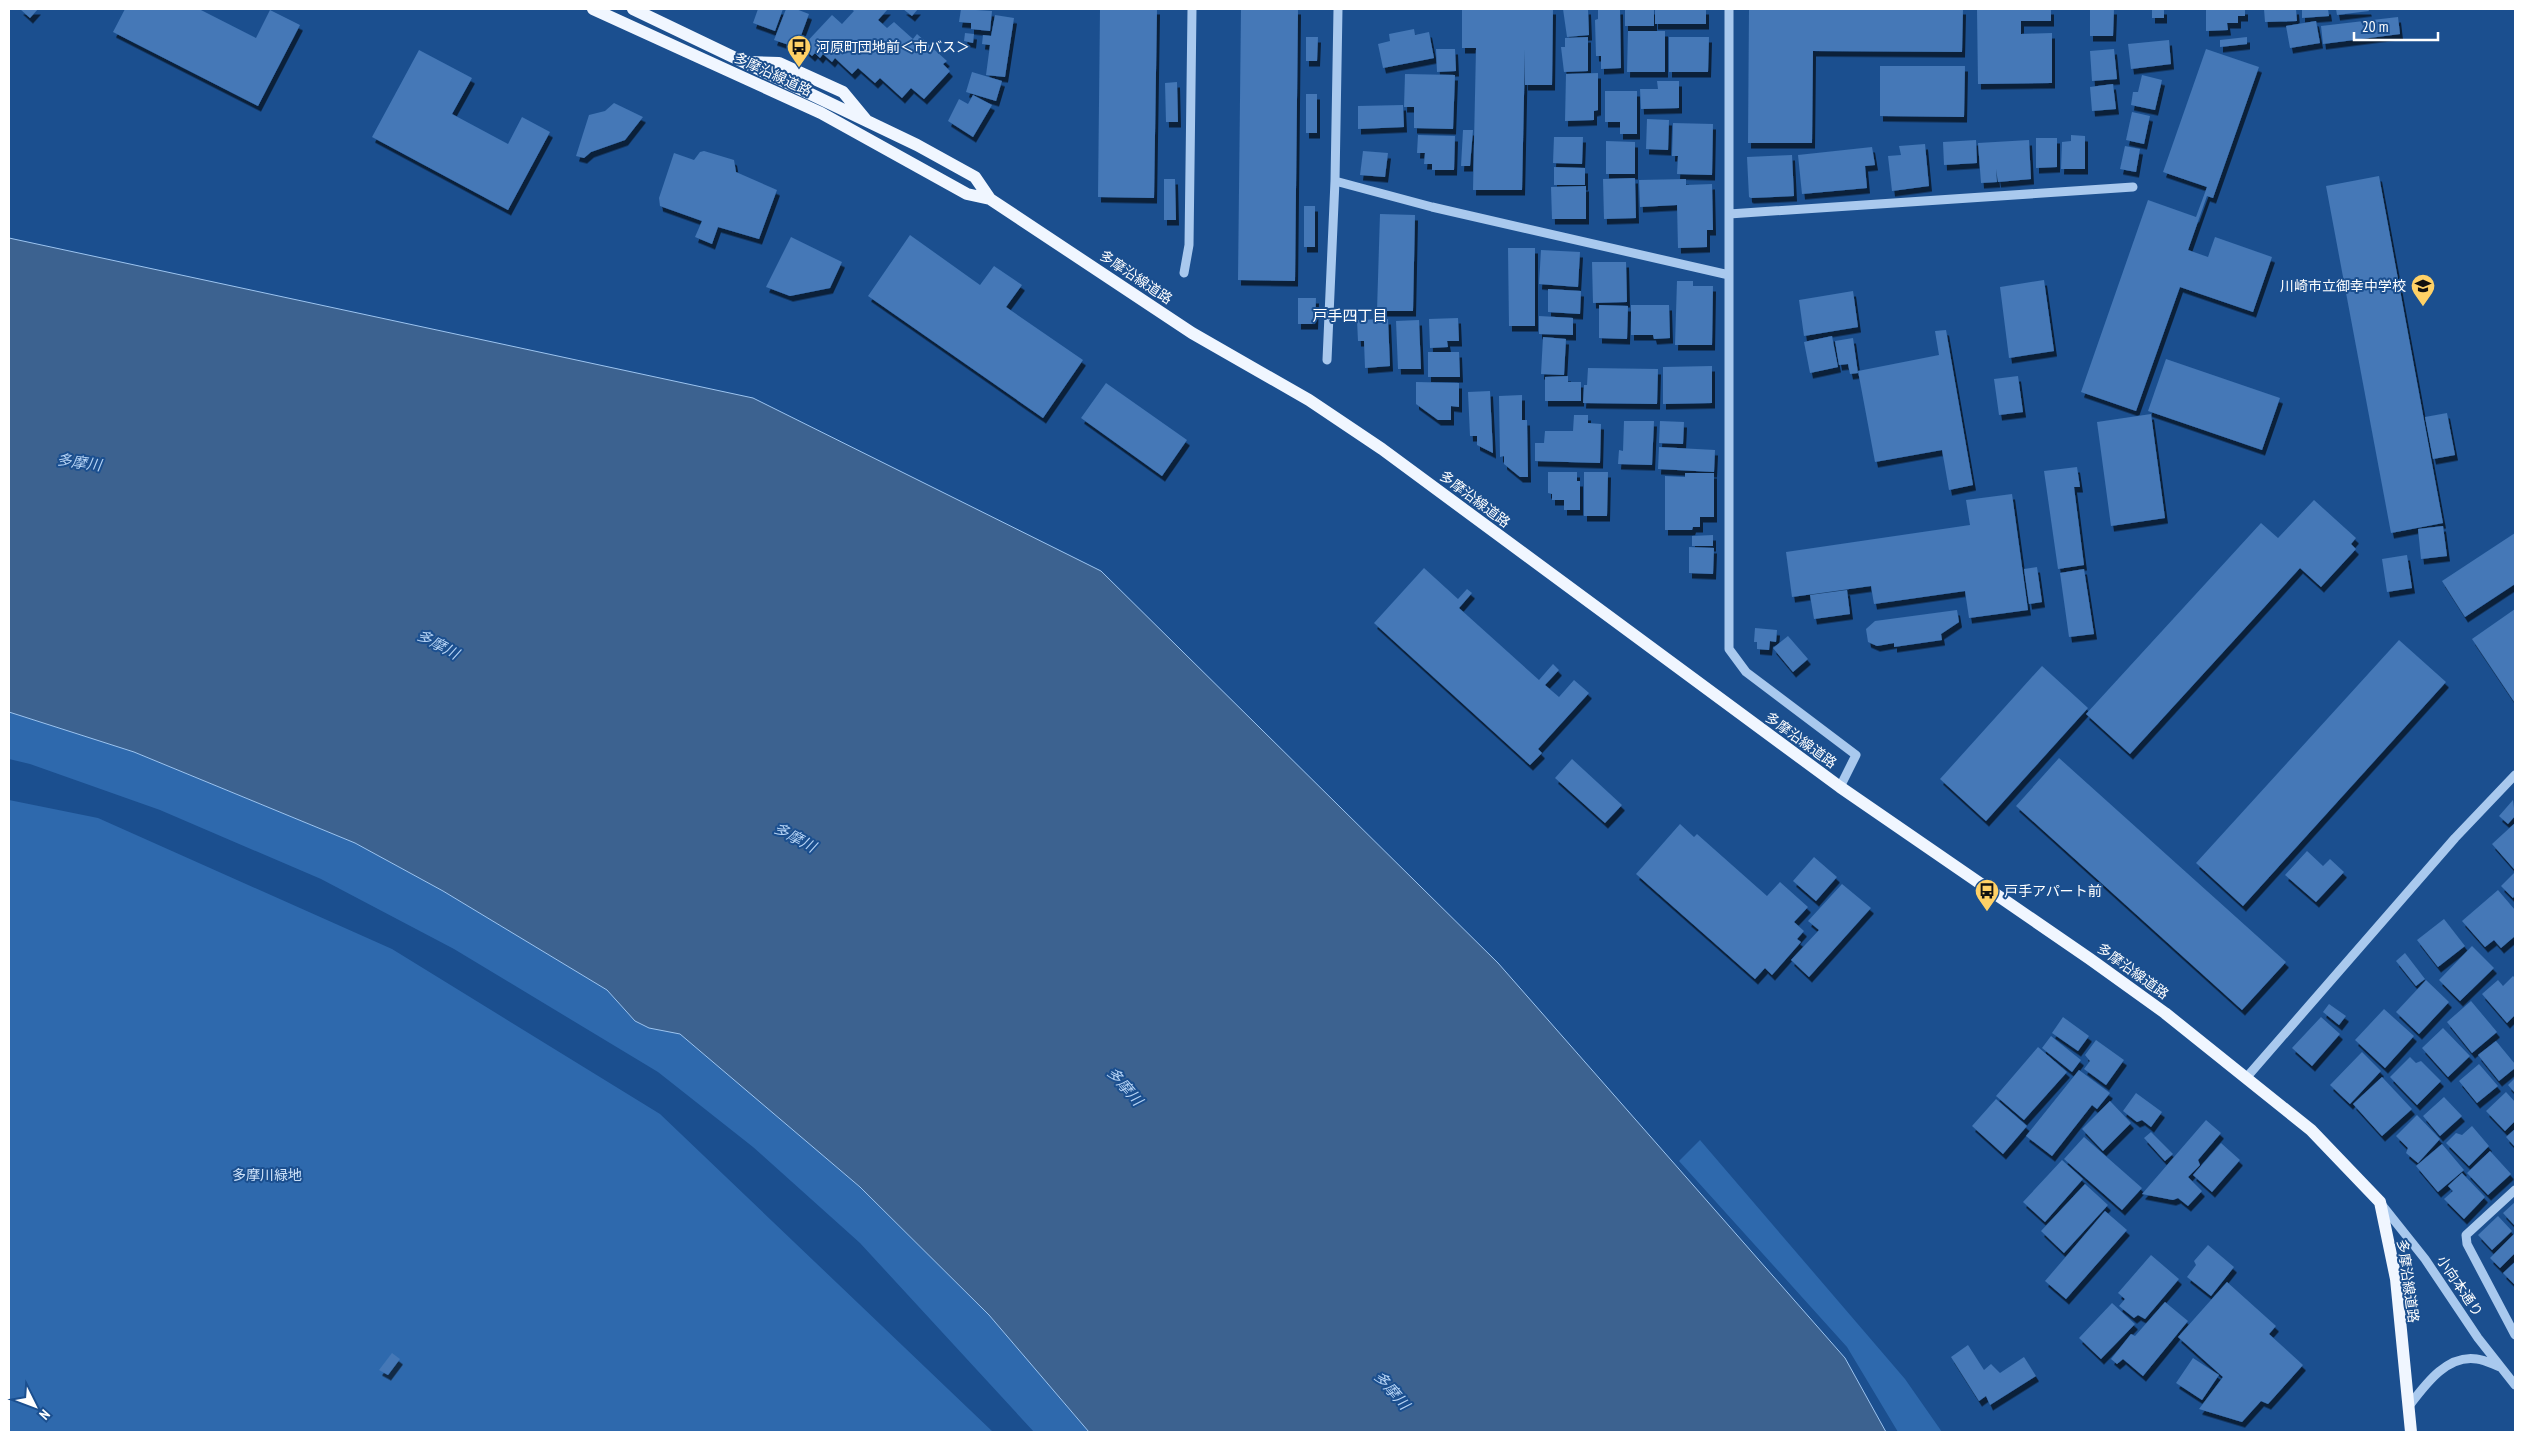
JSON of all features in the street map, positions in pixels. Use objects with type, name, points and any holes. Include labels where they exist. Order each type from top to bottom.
[{"type":"main road","name":"多摩沿線道路","points":[[593,9],[821,113],[967,194],[990,199]]},
{"type":"main road","name":"多摩沿線道路","points":[[633,9],[742,62],[779,63],[843,92],[870,124],[917,145],[975,178],[990,199],[1192,333],[1309,400],[1382,449],[1840,787],[2090,959],[2164,1013],[2311,1130],[2380,1202],[2396,1279],[2411,1432]]},
{"type":"street","points":[[1184,273],[1188,245],[1192,9]]},
{"type":"street","points":[[1327,360],[1335,181],[1338,9]]},
{"type":"street","points":[[1729,9],[1729,649],[1746,672],[1856,755],[1840,787]]},
{"type":"street","points":[[1335,181],[1432,207],[1729,275]]},
{"type":"street","points":[[1729,214],[2133,187]]},
{"type":"street","points":[[2246,1078],[2455,838],[2515,775]]},
{"type":"street","points":[[2515,1190],[2466,1235],[2467,1244],[2515,1335]]},
{"type":"street","name":"小向本通り","points":[[2380,1202],[2425,1258],[2500,1367],[2513,1379]]},
{"type":"street","points":[[2409,1406],[2432,1379],[2457,1360],[2476,1359],[2500,1367]]},
{"type":"green space","points":[[9,712],[134,752],[355,843],[443,891],[607,990],[635,1021],[649,1028],[680,1033],[860,1187],[989,1315],[1089,1432],[1034,1432],[860,1243],[753,1147],[658,1072],[454,949],[321,879],[160,810],[30,764],[9,759]]},
{"type":"green space","name":"多摩川緑地","points":[[9,800],[98,818],[392,949],[660,1114],[993,1432],[9,1432]]},
{"type":"green space","points":[[1700,1140],[1905,1379],[1942,1432],[1898,1432],[1847,1347],[1679,1161]]},
{"type":"water","name":"多摩川","points":[[9,238],[753,398],[1101,571],[1498,963],[1845,1358],[1886,1432],[1089,1432],[989,1315],[860,1187],[680,1034],[649,1028],[635,1021],[607,990],[443,891],[355,843],[134,752],[9,712]]},
{"type":"building","points":[[20,9],[38,9],[30,18]]},
{"type":"building","points":[[125,9],[199,9],[256,38],[270,10],[300,25],[258,106],[113,32]]},
{"type":"building","points":[[758,9],[783,9],[775,31],[753,23]]},
{"type":"building","points":[[786,9],[796,9],[809,14],[799,41],[791,40],[789,45],[774,40]]},
{"type":"building","points":[[851,9],[888,9],[878,20],[887,28],[894,22],[913,39],[917,34],[947,61],[943,64],[950,71],[924,99],[911,88],[902,98],[880,78],[875,83],[858,68],[852,74],[835,58],[832,62],[823,54],[820,58],[815,53],[812,56],[802,47],[832,15],[842,24],[854,11]]},
{"type":"building","points":[[903,9],[918,9],[912,16]]},
{"type":"building","points":[[961,9],[992,11],[990,31],[971,29],[971,23],[959,22]]},
{"type":"building","points":[[1100,9],[1157,9],[1154,198],[1098,197]]},
{"type":"building","points":[[1241,9],[1298,9],[1295,281],[1238,280]]},
{"type":"building","points":[[1462,9],[1553,9],[1552,85],[1525,85],[1525,49],[1522,190],[1473,190],[1476,48],[1462,48]]},
{"type":"building","points":[[1563,9],[1588,9],[1589,35],[1567,37]]},
{"type":"building","points":[[1598,9],[1620,9],[1621,68],[1601,69],[1601,56],[1596,56],[1595,20],[1598,19]]},
{"type":"building","points":[[1625,9],[1654,9],[1654,26],[1625,26]]},
{"type":"building","points":[[1655,9],[1706,9],[1706,24],[1655,24]]},
{"type":"building","points":[[1749,9],[1963,9],[1962,52],[1813,51],[1812,143],[1748,143]]},
{"type":"building","points":[[1977,9],[2051,9],[2051,21],[2021,21],[2021,34],[2052,33],[2052,83],[1978,84]]},
{"type":"building","points":[[2090,9],[2114,9],[2113,36],[2090,36]]},
{"type":"building","points":[[2152,9],[2164,9],[2164,18],[2152,18]]},
{"type":"building","points":[[2206,9],[2245,9],[2245,16],[2238,16],[2238,23],[2227,23],[2228,30],[2206,31]]},
{"type":"building","points":[[2264,9],[2296,9],[2297,21],[2265,22]]},
{"type":"building","points":[[2302,9],[2328,9],[2329,16],[2302,18]]},
{"type":"building","points":[[2336,9],[2368,9],[2369,11],[2337,15]]},
{"type":"building","points":[[995,15],[1014,18],[1005,77],[986,75],[990,45],[982,44],[983,35],[991,36]]},
{"type":"building","points":[[2398,17],[2400,34],[2323,44],[2321,26]]},
{"type":"building","points":[[2316,21],[2320,43],[2290,48],[2286,26]]},
{"type":"building","points":[[1414,29],[1415,35],[1429,32],[1434,58],[1383,68],[1378,44],[1390,41],[1389,34]]},
{"type":"building","points":[[1628,31],[1665,31],[1665,72],[1627,72]]},
{"type":"building","points":[[965,33],[974,34],[973,43],[964,41]]},
{"type":"building","points":[[1306,37],[1318,37],[1317,61],[1306,61]]},
{"type":"building","points":[[1588,37],[1588,71],[1564,72],[1561,47],[1565,47],[1565,38]]},
{"type":"building","points":[[1669,37],[1709,37],[1708,72],[1669,72]]},
{"type":"building","points":[[2247,37],[2247,44],[2220,47],[2220,40]]},
{"type":"building","points":[[2169,40],[2171,64],[2131,69],[2128,44]]},
{"type":"building","points":[[1436,49],[1455,49],[1456,71],[1437,72]]},
{"type":"building","points":[[2114,49],[2117,79],[2092,81],[2090,51]]},
{"type":"building","points":[[2206,49],[2259,67],[2213,198],[2207,196],[2188,250],[2208,257],[2215,237],[2272,257],[2253,312],[2180,287],[2136,411],[2081,392],[2148,200],[2196,217],[2207,187],[2163,172]]},
{"type":"building","points":[[419,50],[472,78],[452,114],[508,144],[522,117],[550,132],[508,210],[372,137]]},
{"type":"building","points":[[1880,66],[1965,66],[1964,117],[1880,116]]},
{"type":"building","points":[[972,72],[1002,81],[996,101],[966,92]]},
{"type":"building","points":[[1598,73],[1598,110],[1594,111],[1594,120],[1565,121],[1566,74]]},
{"type":"building","points":[[1405,74],[1455,75],[1453,129],[1414,128],[1414,107],[1404,107]]},
{"type":"building","points":[[2142,75],[2162,80],[2155,110],[2131,105],[2133,92],[2138,92]]},
{"type":"building","points":[[1657,81],[1679,81],[1679,108],[1641,109],[1640,89],[1658,89]]},
{"type":"building","points":[[1177,82],[1178,122],[1166,122],[1165,83]]},
{"type":"building","points":[[2113,84],[2116,109],[2092,111],[2090,87]]},
{"type":"building","points":[[1605,91],[1637,91],[1637,134],[1620,134],[1620,122],[1605,122]]},
{"type":"building","points":[[1306,94],[1317,94],[1317,133],[1306,133]]},
{"type":"building","points":[[973,95],[992,105],[973,137],[948,121],[959,99],[968,104]]},
{"type":"building","points":[[614,103],[643,117],[625,140],[591,152],[584,158],[576,156],[589,115],[605,111]]},
{"type":"building","points":[[1403,105],[1404,127],[1358,129],[1358,106]]},
{"type":"building","points":[[2132,112],[2150,116],[2144,144],[2126,140]]},
{"type":"building","points":[[1647,119],[1669,120],[1668,150],[1646,149]]},
{"type":"building","points":[[1673,123],[1713,124],[1712,175],[1677,174],[1678,156],[1672,156]]},
{"type":"building","points":[[1463,130],[1473,130],[1470,166],[1461,166]]},
{"type":"building","points":[[1418,135],[1455,136],[1454,170],[1432,170],[1432,164],[1424,164],[1425,153],[1417,153]]},
{"type":"building","points":[[2071,135],[2085,136],[2085,169],[2061,169],[2062,142],[2071,141]]},
{"type":"building","points":[[1554,137],[1583,137],[1582,164],[1553,163]]},
{"type":"building","points":[[2036,138],[2057,138],[2057,167],[2036,168]]},
{"type":"building","points":[[1976,140],[1977,163],[1944,165],[1943,142]]},
{"type":"building","points":[[2029,140],[2031,179],[1998,182],[1996,169],[1997,182],[1981,183],[1978,143]]},
{"type":"building","points":[[1606,141],[1635,142],[1635,174],[1606,174]]},
{"type":"building","points":[[1925,144],[1929,186],[1892,191],[1888,156],[1901,155],[1899,146]]},
{"type":"building","points":[[2125,146],[2140,149],[2136,172],[2120,169]]},
{"type":"building","points":[[1872,147],[1875,165],[1865,166],[1867,188],[1802,194],[1798,155]]},
{"type":"building","points":[[704,151],[734,160],[736,172],[777,190],[759,239],[718,227],[712,244],[695,237],[702,221],[660,206],[659,198],[674,153],[694,160],[700,152]]},
{"type":"building","points":[[1363,151],[1388,153],[1385,177],[1360,175]]},
{"type":"building","points":[[1792,155],[1794,196],[1749,197],[1747,157]]},
{"type":"building","points":[[1554,167],[1585,168],[1585,185],[1554,185]]},
{"type":"building","points":[[2379,176],[2443,523],[2391,533],[2326,186]]},
{"type":"building","points":[[1635,178],[1636,218],[1604,219],[1603,179]]},
{"type":"building","points":[[1164,179],[1175,179],[1176,220],[1164,220]]},
{"type":"building","points":[[1686,179],[1686,185],[1712,184],[1713,230],[1707,230],[1707,247],[1678,248],[1677,205],[1640,207],[1639,180]]},
{"type":"building","points":[[1586,186],[1586,219],[1552,219],[1551,187]]},
{"type":"building","points":[[1304,206],[1315,206],[1315,247],[1304,247]]},
{"type":"building","points":[[1380,214],[1415,215],[1413,311],[1377,311]]},
{"type":"building","points":[[910,235],[980,285],[994,266],[1022,285],[1006,307],[1083,360],[1043,418],[868,296]]},
{"type":"building","points":[[791,237],[842,262],[830,288],[790,296],[766,287]]},
{"type":"building","points":[[1508,248],[1535,248],[1535,326],[1509,326]]},
{"type":"building","points":[[1541,250],[1580,252],[1578,287],[1539,284]]},
{"type":"building","points":[[1592,262],[1626,262],[1627,302],[1593,303]]},
{"type":"building","points":[[2044,280],[2054,351],[2009,358],[2000,287]]},
{"type":"building","points":[[1677,281],[1693,281],[1693,286],[1713,286],[1712,345],[1675,345]]},
{"type":"building","points":[[1548,289],[1581,291],[1580,314],[1548,312]]},
{"type":"building","points":[[1853,291],[1858,327],[1804,336],[1799,300]]},
{"type":"building","points":[[1298,298],[1316,298],[1315,324],[1298,324]]},
{"type":"building","points":[[1599,305],[1628,306],[1627,339],[1599,338]]},
{"type":"building","points":[[1631,305],[1669,305],[1670,338],[1654,339],[1653,335],[1631,335]]},
{"type":"building","points":[[1539,316],[1573,318],[1573,335],[1539,334]]},
{"type":"building","points":[[1458,318],[1459,341],[1447,341],[1448,347],[1430,348],[1429,319]]},
{"type":"building","points":[[1388,319],[1390,366],[1365,368],[1364,341],[1358,341],[1357,320]]},
{"type":"building","points":[[1419,320],[1421,369],[1398,369],[1396,321]]},
{"type":"building","points":[[1946,330],[1973,485],[1949,490],[1942,450],[1875,462],[1858,371],[1939,355],[1935,331]]},
{"type":"building","points":[[1832,336],[1838,367],[1810,373],[1804,342]]},
{"type":"building","points":[[1543,337],[1566,339],[1564,375],[1541,374]]},
{"type":"building","points":[[1853,338],[1858,373],[1850,374],[1848,364],[1839,365],[1835,341]]},
{"type":"building","points":[[1428,352],[1459,352],[1460,377],[1428,377]]},
{"type":"building","points":[[2166,359],[2280,398],[2262,450],[2148,411]]},
{"type":"building","points":[[1712,366],[1712,403],[1663,404],[1663,367]]},
{"type":"building","points":[[1588,368],[1658,369],[1657,404],[1583,403],[1584,385],[1587,385]]},
{"type":"building","points":[[1568,376],[1568,382],[1581,382],[1581,401],[1545,401],[1545,377]]},
{"type":"building","points":[[2018,376],[2023,412],[1999,415],[1994,379]]},
{"type":"building","points":[[1416,382],[1459,383],[1459,407],[1451,406],[1451,420],[1438,420],[1416,404]]},
{"type":"building","points":[[1106,383],[1187,440],[1162,476],[1081,418]]},
{"type":"building","points":[[1490,391],[1493,453],[1477,445],[1477,436],[1470,436],[1468,392]]},
{"type":"building","points":[[1522,395],[1522,420],[1527,420],[1528,477],[1520,477],[1504,464],[1504,456],[1500,457],[1499,396]]},
{"type":"building","points":[[2447,413],[2455,455],[2433,459],[2425,417]]},
{"type":"building","points":[[2151,414],[2165,518],[2111,526],[2097,422]]},
{"type":"building","points":[[1574,415],[1588,415],[1588,423],[1601,424],[1600,463],[1535,461],[1535,443],[1544,443],[1545,431],[1573,431]]},
{"type":"building","points":[[1624,421],[1654,421],[1652,465],[1618,464],[1619,450],[1623,451]]},
{"type":"building","points":[[1660,421],[1684,422],[1683,444],[1659,443]]},
{"type":"building","points":[[1659,447],[1715,450],[1714,472],[1658,469]]},
{"type":"building","points":[[2077,467],[2080,487],[2074,487],[2084,565],[2058,569],[2044,471]]},
{"type":"building","points":[[1548,472],[1577,472],[1577,481],[1580,481],[1580,510],[1564,510],[1564,500],[1552,500],[1552,494],[1548,493]]},
{"type":"building","points":[[1584,472],[1608,472],[1607,516],[1584,516]]},
{"type":"building","points":[[1685,473],[1714,473],[1714,517],[1700,517],[1700,527],[1693,527],[1692,530],[1665,530],[1665,476],[1685,477]]},
{"type":"building","points":[[2012,494],[2028,610],[1969,618],[1965,591],[1874,604],[1871,586],[1792,597],[1786,552],[1970,525],[1966,500]]},
{"type":"building","points":[[2314,500],[2356,538],[2351,544],[2356,549],[2321,587],[2300,568],[2130,754],[2086,714],[2261,523],[2278,538]]},
{"type":"building","points":[[2443,526],[2447,556],[2421,559],[2418,529]]},
{"type":"building","points":[[2515,533],[2515,584],[2465,617],[2442,581]]},
{"type":"building","points":[[1713,535],[1713,546],[1692,546],[1692,536]]},
{"type":"building","points":[[1689,547],[1714,548],[1713,574],[1689,573]]},
{"type":"building","points":[[2407,555],[2412,588],[2387,592],[2382,559]]},
{"type":"building","points":[[2037,567],[2042,602],[2029,604],[2024,569]]},
{"type":"building","points":[[1424,568],[1458,599],[1467,589],[1472,593],[1459,608],[1539,680],[1553,664],[1559,670],[1545,685],[1559,697],[1574,680],[1589,693],[1538,749],[1542,753],[1530,765],[1374,623]]},
{"type":"building","points":[[2084,569],[2094,634],[2069,637],[2060,573]]},
{"type":"building","points":[[1847,590],[1850,614],[1814,619],[1810,595]]},
{"type":"building","points":[[2515,609],[2515,703],[2472,639]]},
{"type":"building","points":[[1957,610],[1959,622],[1941,634],[1942,640],[1894,647],[1894,643],[1877,646],[1868,642],[1866,629],[1875,621]]},
{"type":"building","points":[[1755,628],[1777,630],[1776,642],[1770,641],[1769,650],[1757,649],[1757,642],[1754,642]]},
{"type":"building","points":[[1788,636],[1808,659],[1793,672],[1773,648]]},
{"type":"building","points":[[2399,640],[2446,682],[2243,906],[2196,863]]},
{"type":"building","points":[[2042,666],[2088,708],[1986,821],[1940,779]]},
{"type":"building","points":[[2059,758],[2286,962],[2242,1010],[2016,806]]},
{"type":"building","points":[[1572,759],[1622,805],[1605,823],[1555,778]]},
{"type":"building","points":[[2513,800],[2515,816],[2508,824],[2499,816]]},
{"type":"building","points":[[2515,823],[2515,867],[2514,869],[2492,844]]},
{"type":"building","points":[[1680,824],[1694,837],[1697,834],[1767,896],[1780,882],[1808,907],[1794,922],[1804,931],[1797,939],[1801,942],[1772,975],[1765,968],[1755,979],[1636,874]]},
{"type":"building","points":[[2307,851],[2323,866],[2330,859],[2344,872],[2316,902],[2285,875]]},
{"type":"building","points":[[1814,857],[1837,877],[1816,901],[1793,881]]},
{"type":"building","points":[[2515,872],[2515,895],[2513,898],[2501,886]]},
{"type":"building","points":[[1842,884],[1871,908],[1809,977],[1791,960],[1819,930],[1808,921]]},
{"type":"building","points":[[2498,890],[2515,910],[2515,936],[2501,948],[2494,940],[2485,947],[2462,921]]},
{"type":"building","points":[[2444,919],[2465,946],[2438,967],[2417,940]]},
{"type":"building","points":[[2472,946],[2494,968],[2460,1001],[2439,980]]},
{"type":"building","points":[[2405,953],[2425,979],[2416,986],[2396,961]]},
{"type":"building","points":[[2513,976],[2515,978],[2515,1015],[2507,1023],[2482,994],[2498,980],[2503,986]]},
{"type":"building","points":[[2426,980],[2449,1002],[2419,1034],[2396,1012]]},
{"type":"building","points":[[2471,1001],[2497,1032],[2472,1053],[2447,1022]]},
{"type":"building","points":[[2329,1004],[2346,1016],[2339,1025],[2323,1012]]},
{"type":"building","points":[[2384,1009],[2414,1036],[2385,1068],[2355,1040]]},
{"type":"building","points":[[2063,1017],[2089,1036],[2078,1051],[2052,1033]]},
{"type":"building","points":[[2321,1017],[2340,1034],[2312,1066],[2292,1048]]},
{"type":"building","points":[[2443,1028],[2470,1056],[2448,1077],[2422,1048]]},
{"type":"building","points":[[2051,1036],[2081,1060],[2072,1072],[2042,1048]]},
{"type":"building","points":[[2096,1040],[2124,1060],[2106,1085],[2084,1069],[2090,1061],[2085,1055]]},
{"type":"building","points":[[2496,1041],[2515,1064],[2515,1068],[2499,1081],[2478,1055]]},
{"type":"building","points":[[2038,1047],[2067,1072],[2024,1120],[1996,1096]]},
{"type":"building","points":[[2362,1052],[2381,1071],[2350,1104],[2330,1085]]},
{"type":"building","points":[[2410,1057],[2416,1063],[2421,1061],[2441,1081],[2417,1105],[2390,1077]]},
{"type":"building","points":[[2479,1064],[2498,1086],[2477,1103],[2459,1081]]},
{"type":"building","points":[[2079,1070],[2110,1093],[2097,1109],[2092,1105],[2052,1156],[2026,1136]]},
{"type":"building","points":[[2382,1077],[2412,1109],[2382,1136],[2353,1104]]},
{"type":"building","points":[[2515,1078],[2515,1093],[2508,1085]]},
{"type":"building","points":[[2506,1092],[2515,1102],[2515,1121],[2505,1131],[2486,1111]]},
{"type":"building","points":[[2136,1093],[2162,1112],[2151,1127],[2142,1120],[2137,1122],[2123,1111]]},
{"type":"building","points":[[2444,1097],[2462,1116],[2440,1136],[2423,1116]]},
{"type":"building","points":[[1996,1099],[2027,1126],[2003,1154],[1972,1126]]},
{"type":"building","points":[[2110,1101],[2131,1123],[2103,1151],[2082,1129]]},
{"type":"building","points":[[2417,1115],[2440,1139],[2418,1163],[2406,1153],[2408,1148],[2396,1136]]},
{"type":"building","points":[[2206,1120],[2221,1133],[2198,1160],[2200,1165],[2188,1177],[2202,1191],[2188,1206],[2178,1198],[2173,1200],[2142,1194]]},
{"type":"building","points":[[2472,1126],[2489,1146],[2469,1166],[2446,1143],[2456,1133],[2462,1135]]},
{"type":"building","points":[[2515,1129],[2515,1147],[2506,1137]]},
{"type":"building","points":[[2151,1132],[2173,1154],[2165,1161],[2144,1138]]},
{"type":"building","points":[[2084,1137],[2142,1188],[2122,1210],[2064,1159]]},
{"type":"building","points":[[2221,1143],[2240,1160],[2212,1192],[2193,1175]]},
{"type":"building","points":[[2442,1144],[2464,1170],[2438,1192],[2416,1166]]},
{"type":"building","points":[[2490,1151],[2511,1174],[2488,1195],[2467,1173]]},
{"type":"building","points":[[2062,1160],[2083,1179],[2045,1222],[2023,1202]]},
{"type":"building","points":[[2462,1173],[2485,1197],[2464,1219],[2444,1199],[2453,1191],[2448,1186]]},
{"type":"building","points":[[2085,1184],[2108,1205],[2064,1253],[2041,1231]]},
{"type":"building","points":[[2515,1202],[2515,1226],[2503,1213]]},
{"type":"building","points":[[2105,1211],[2127,1230],[2066,1299],[2045,1281]]},
{"type":"building","points":[[2498,1216],[2512,1231],[2492,1250],[2478,1235]]},
{"type":"building","points":[[2514,1234],[2515,1253],[2500,1268],[2490,1258]]},
{"type":"building","points":[[2208,1245],[2234,1267],[2211,1296],[2187,1277],[2196,1265],[2194,1261]]},
{"type":"building","points":[[2151,1255],[2179,1279],[2145,1319],[2138,1315],[2134,1318],[2119,1306],[2125,1299],[2118,1293]]},
{"type":"building","points":[[2515,1262],[2515,1282],[2514,1284],[2503,1273]]},
{"type":"building","points":[[2227,1282],[2276,1326],[2269,1334],[2303,1365],[2268,1404],[2261,1401],[2242,1422],[2199,1409],[2223,1377],[2178,1337]]},
{"type":"building","points":[[2165,1302],[2188,1321],[2143,1376],[2123,1359],[2117,1364],[2111,1359],[2131,1334],[2135,1336]]},
{"type":"building","points":[[2112,1303],[2135,1324],[2101,1359],[2079,1338]]},
{"type":"building","points":[[1968,1345],[1984,1370],[1991,1364],[2000,1373],[2024,1357],[2036,1376],[1990,1405],[1986,1396],[1979,1401],[1951,1357]]},
{"type":"building","points":[[392,1353],[400,1359],[388,1375],[379,1370]]},
{"type":"building","points":[[2193,1358],[2219,1375],[2202,1400],[2176,1383]]},
{"type":"place","name":"河原町団地前＜市バス＞","points":[[799,68]]},
{"type":"place","name":"川崎市立御幸中学校","points":[[2423,307]]},
{"type":"place","name":"戸手アパート前","points":[[1987,912]]},
{"type":"district","name":"戸手四丁目","points":[[1350,315]]}]
